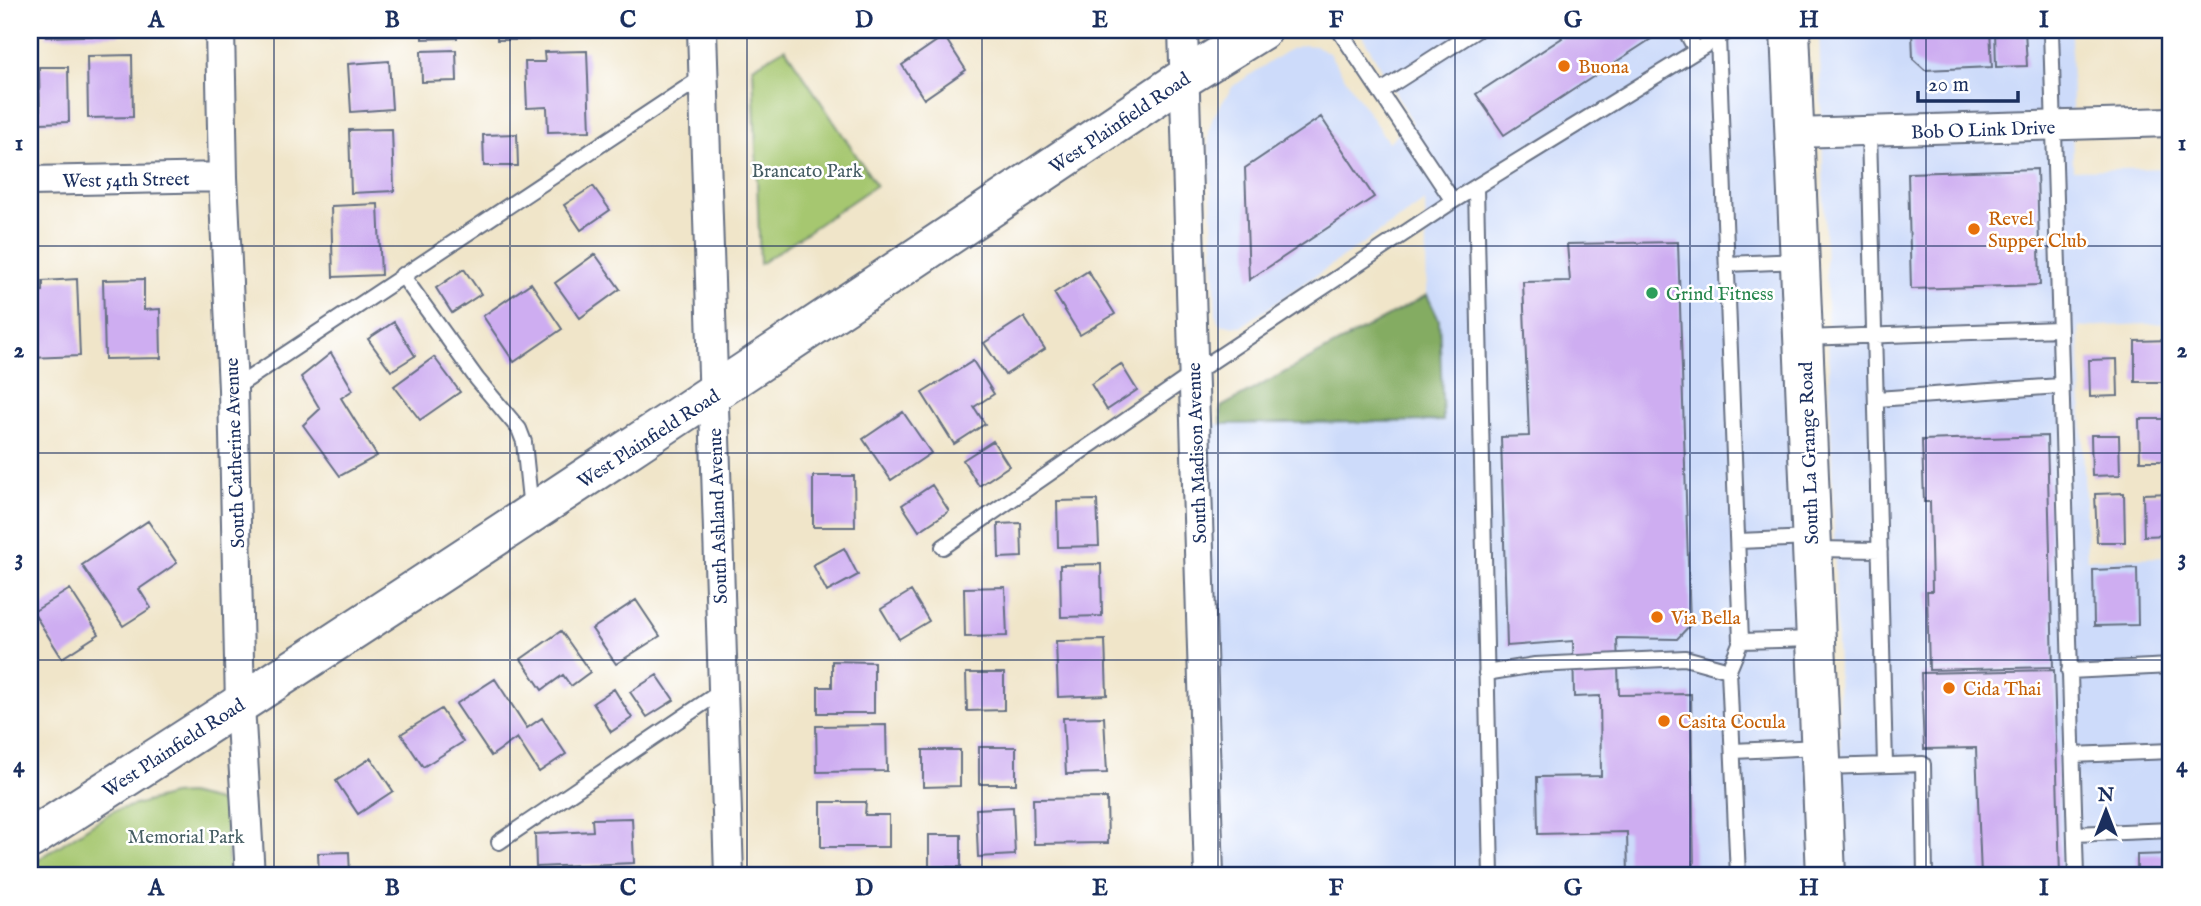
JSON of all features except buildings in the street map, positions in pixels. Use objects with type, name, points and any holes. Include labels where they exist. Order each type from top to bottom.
[{"type":"main road","name":"West Plainfield Road","points":[[30,839],[714,395],[1184,78],[1262,30]]},
{"type":"main road","name":"South La Grange Road","points":[[1790,30],[1826,876]]},
{"type":"street","name":"South Catherine Avenue","points":[[220,30],[223,177],[233,389],[240,705],[250,876]]},
{"type":"street","name":"South Ashland Avenue","points":[[702,30],[729,876]]},
{"type":"street","name":"South Madison Avenue","points":[[1182,30],[1209,876]]},
{"type":"street","name":"Bob O Link Drive","points":[[1794,133],[2171,122]]},
{"type":"street","name":"West 54th Street","points":[[30,181],[223,177]]},
{"type":"lane","points":[[1339,30],[1453,201]]},
{"type":"lane","points":[[1380,92],[1477,30]]},
{"type":"lane","points":[[1685,30],[1696,50]]},
{"type":"lane","points":[[2050,30],[2076,876]]},
{"type":"lane","points":[[943,547],[1193,374],[1453,201],[1724,33]]},
{"type":"lane","points":[[1724,33],[1727,264],[1741,641],[1729,670],[1738,876]]},
{"type":"lane","points":[[233,389],[704,76]]},
{"type":"lane","points":[[1869,132],[1885,765]]},
{"type":"lane","points":[[1476,188],[1491,876]]},
{"type":"lane","points":[[1727,264],[1799,261]]},
{"type":"lane","points":[[402,275],[477,379],[519,429],[524,443],[531,514]]},
{"type":"lane","points":[[1803,338],[2059,329]]},
{"type":"lane","points":[[1877,399],[2060,386]]},
{"type":"lane","points":[[1738,541],[1880,550]]},
{"type":"lane","points":[[1741,641],[1816,639]]},
{"type":"lane","points":[[1486,673],[1535,665],[1685,658],[1729,670]]},
{"type":"lane","points":[[2070,671],[2171,666]]},
{"type":"lane","points":[[499,842],[723,690]]},
{"type":"lane","points":[[1732,751],[1821,757],[1885,765],[1923,764],[1926,876]]},
{"type":"lane","points":[[2072,755],[2171,751]]},
{"type":"lane","points":[[2075,834],[2171,830]]},
{"type":"shaded area","points":[[1359,30],[1779,30],[1821,876],[1218,876],[1202,424],[1443,421],[1439,320],[1427,295],[1425,201],[1242,326],[1223,325],[1218,322],[1216,315],[1209,143],[1213,117],[1233,86],[1290,49],[1303,45],[1316,46],[1328,52],[1388,142],[1413,123]]},
{"type":"shaded area","points":[[1819,30],[2071,30],[2073,170],[2171,168],[2171,323],[2079,327],[2087,559],[2171,557],[2171,876],[1844,876]]},
{"type":"green space","name":"Brancato Park","points":[[785,48],[876,185],[760,264],[753,67]]},
{"type":"green space","points":[[1427,295],[1439,320],[1443,421],[1221,424],[1221,407]]},
{"type":"green space","name":"Memorial Park","points":[[188,794],[218,801],[225,808],[229,876],[30,876],[30,865],[113,811],[172,795]]},
{"type":"place","name":"Buona","points":[[1564,66]]},
{"type":"place","name":"Revel Supper Club","points":[[1974,229]]},
{"type":"place","name":"Grind Fitness","points":[[1652,293]]},
{"type":"place","name":"Via Bella","points":[[1657,617]]},
{"type":"place","name":"Cida Thai","points":[[1949,688]]},
{"type":"place","name":"Casita Cocula","points":[[1664,721]]}]
